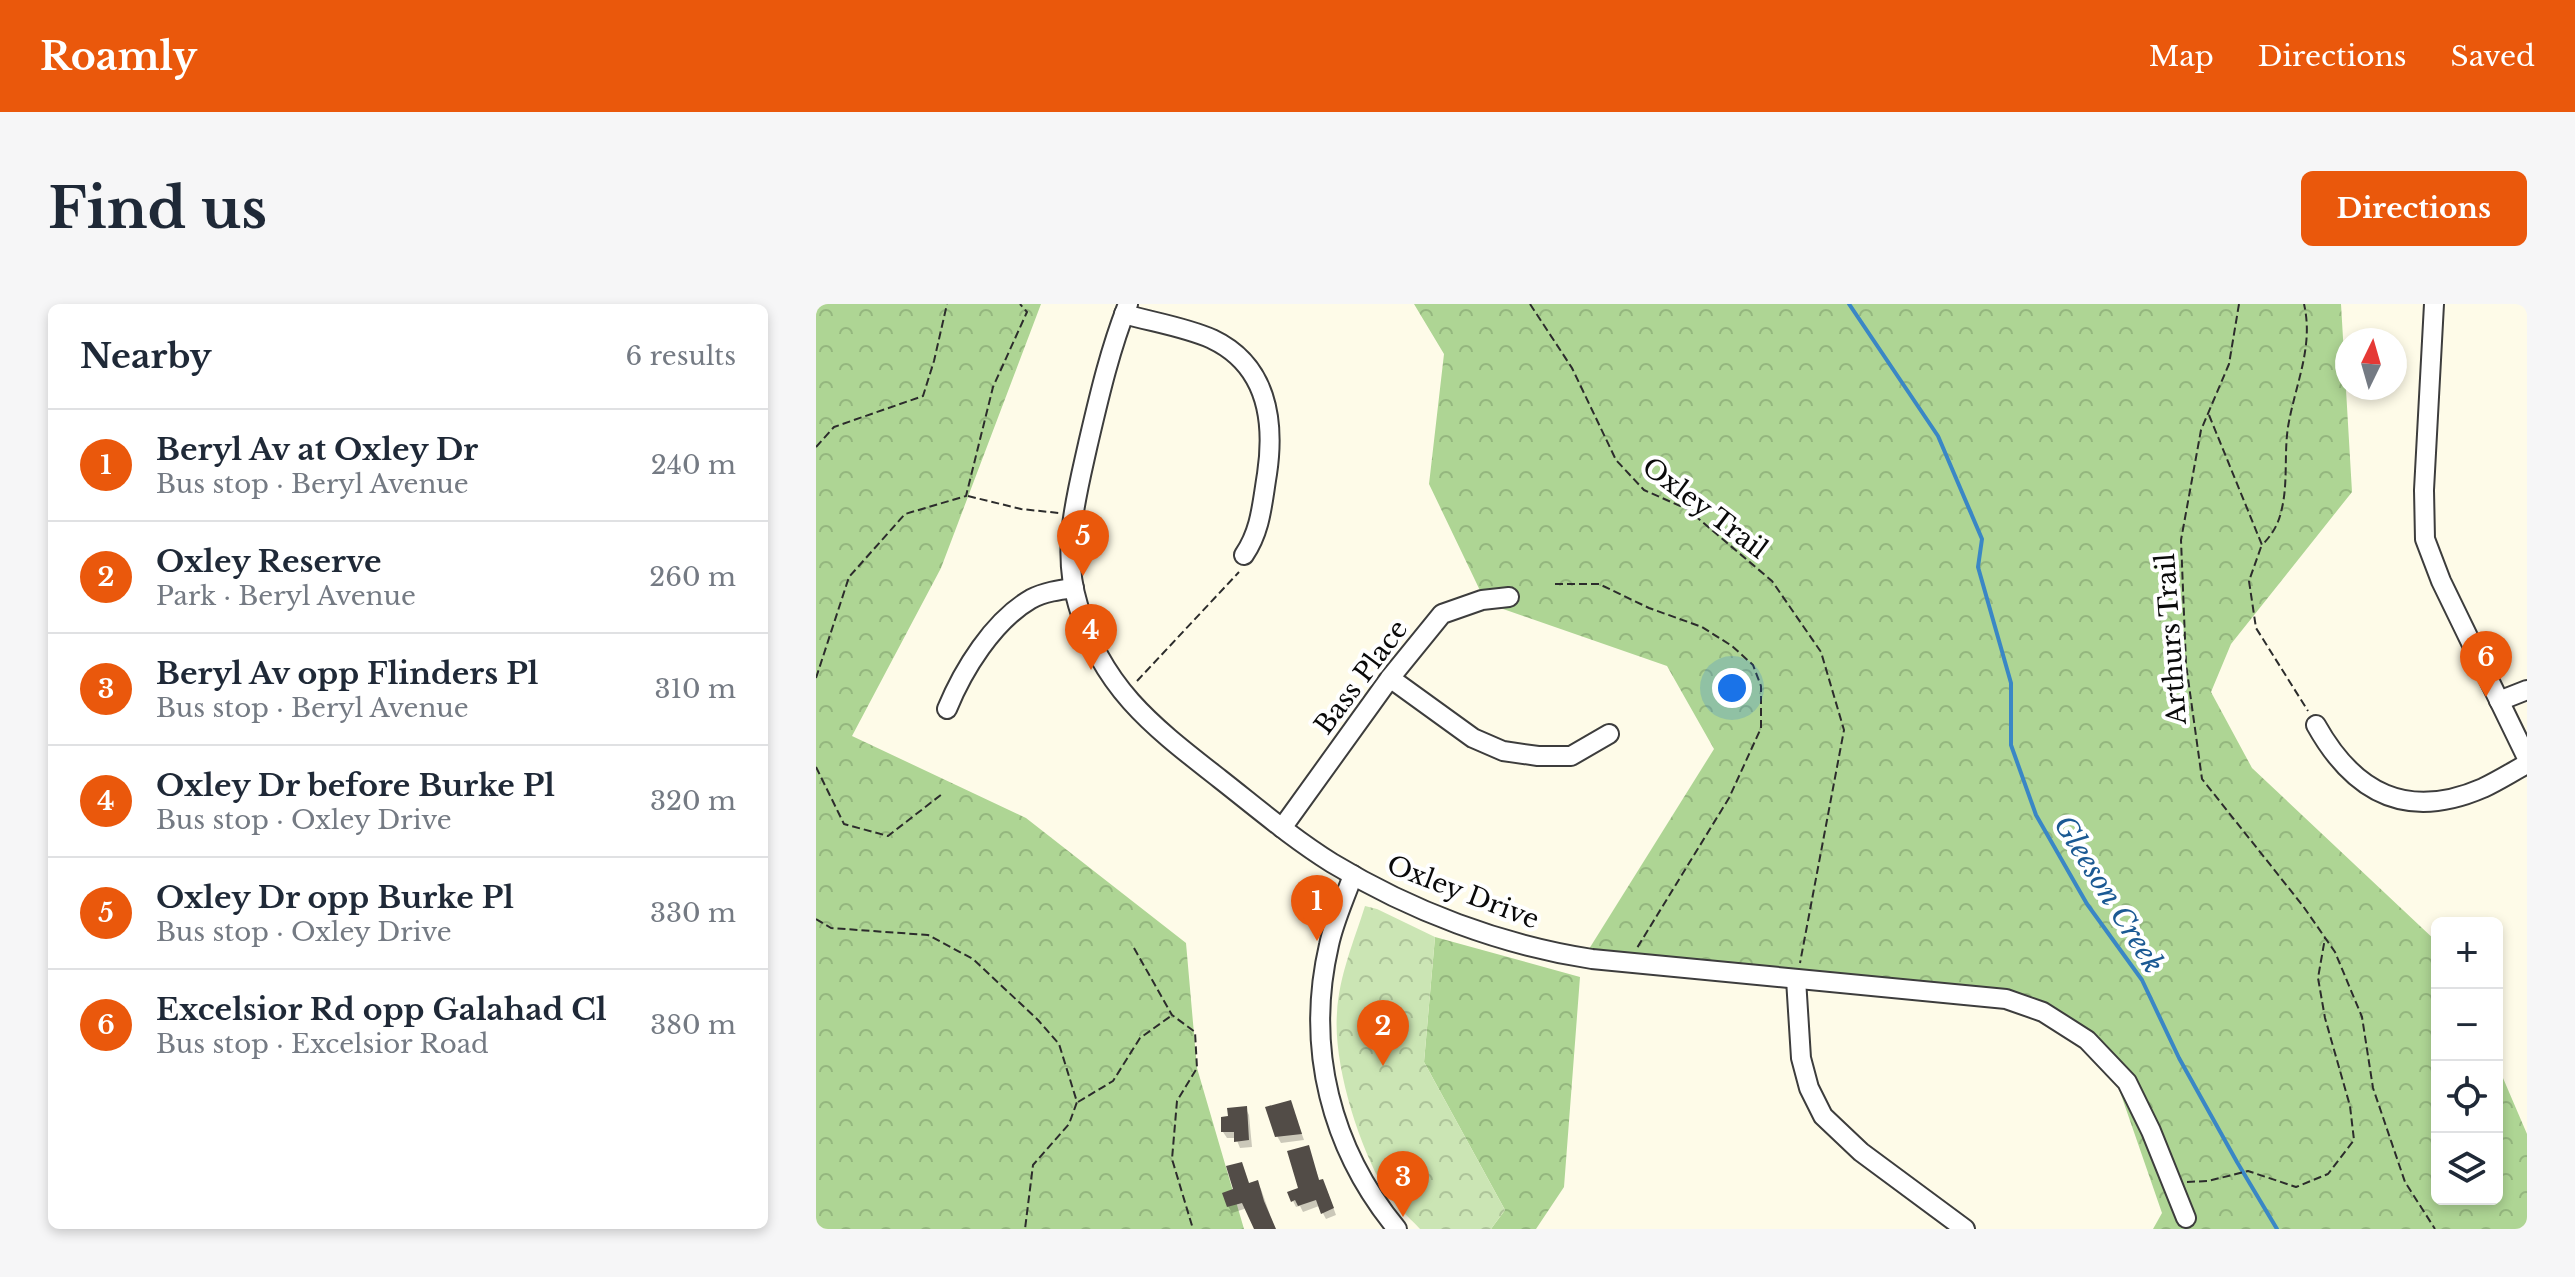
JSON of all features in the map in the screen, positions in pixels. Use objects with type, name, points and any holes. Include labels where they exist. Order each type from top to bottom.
[{"type":"street","points":[[2434,304],[2424,490],[2425,539],[2441,581],[2527,758]]},
{"type":"street","name":"Oxley Drive","points":[[1126,309],[1099,395],[1072,515],[1070,553],[1078,605],[1095,652],[1124,695],[1160,732],[1282,828],[1353,875],[1448,920],[1502,940],[1547,952],[1628,963],[2006,999],[2043,1012],[2087,1040],[2127,1082],[2175,1186],[2186,1218]]},
{"type":"street","points":[[1126,309],[1224,346],[1241,358],[1259,385],[1270,418],[1269,455],[1255,539],[1244,555]]},
{"type":"street","points":[[947,709],[961,676],[1010,615],[1047,592],[1074,588]]},
{"type":"street","name":"Bass Place","points":[[1282,828],[1390,678],[1442,614],[1482,600],[1509,597]]},
{"type":"street","points":[[1390,678],[1473,738],[1503,751],[1538,756],[1571,756],[1609,734]]},
{"type":"street","points":[[2499,701],[2527,690]]},
{"type":"street","points":[[2316,725],[2331,751],[2357,778],[2379,793],[2408,799],[2427,802],[2468,794],[2527,764]]},
{"type":"street","points":[[1353,875],[1328,947],[1322,991],[1322,1047],[1327,1095],[1356,1169],[1397,1229]]},
{"type":"street","points":[[1796,979],[1801,1058],[1809,1088],[1823,1116],[1861,1152],[1965,1229]]},
{"type":"path","points":[[816,447],[834,427],[923,396],[947,304]]},
{"type":"path","points":[[966,496],[993,387],[1027,312],[1020,304]]},
{"type":"path","name":"Oxley Trail","points":[[1530,304],[1572,368],[1616,460],[1644,490],[1687,509],[1772,581],[1821,652],[1844,730],[1796,979]]},
{"type":"path","name":"Arthurs Trail","points":[[2239,304],[2229,364],[2201,430],[2181,540],[2186,664],[2202,779],[2303,906],[2335,952],[2362,1017],[2373,1088],[2405,1182],[2435,1229]]},
{"type":"path","points":[[2304,304],[2305,357],[2288,427],[2283,506],[2274,533],[2262,545],[2249,581],[2256,628],[2297,689],[2316,725]]},
{"type":"path","points":[[2208,413],[2262,545]]},
{"type":"path","points":[[816,678],[849,577],[905,514],[966,496],[1021,509],[1072,515]]},
{"type":"path","points":[[1124,695],[1237,575],[1244,555]]},
{"type":"path","points":[[1555,584],[1599,584],[1649,608],[1702,627],[1732,646],[1753,665],[1761,686],[1761,728],[1729,798],[1628,963]]},
{"type":"path","points":[[816,767],[844,824],[888,836],[942,794]]},
{"type":"path","points":[[816,919],[831,928],[928,935],[973,959],[1059,1044],[1077,1102],[1069,1124],[1033,1165],[1025,1229]]},
{"type":"path","points":[[2175,1186],[2248,1171],[2296,1187],[2328,1174],[2354,1140],[2350,1106],[2325,1018],[2318,978],[2325,938]]},
{"type":"path","points":[[1134,948],[1172,1015],[1195,1032],[1197,1068],[1177,1101],[1172,1159],[1193,1229]]},
{"type":"path","points":[[1077,1102],[1113,1081],[1140,1038],[1172,1015]]},
{"type":"green space","points":[[816,304],[1041,304],[941,568],[852,736],[1026,818],[1186,943],[1197,1068],[1244,1229],[816,1229]]},
{"type":"green space","points":[[1414,304],[2341,304],[2342,328],[2335,328],[2335,400],[2347,400],[2352,492],[2231,644],[2211,692],[2252,768],[2431,936],[2431,1205],[2503,1205],[2503,1078],[2527,1134],[2527,1229],[2153,1229],[2162,1213],[2118,1086],[2078,1038],[2013,999],[1584,957],[1714,749],[1667,666],[1486,603],[1429,484],[1444,354]]},
{"type":"green space","points":[[1365,906],[1435,937],[1424,1062],[1505,1210],[1491,1229],[1420,1229],[1387,1194],[1365,1149],[1343,1079],[1337,1013],[1348,959]]},
{"type":"green space","points":[[1435,937],[1580,977],[1564,1187],[1536,1229],[1491,1229],[1505,1210],[1424,1062]]},
{"type":"building","points":[[1291,1100],[1302,1134],[1275,1137],[1265,1107]]},
{"type":"building","points":[[1247,1106],[1249,1140],[1234,1142],[1234,1132],[1221,1132],[1221,1117],[1228,1116],[1227,1108]]},
{"type":"building","points":[[1309,1145],[1319,1180],[1323,1179],[1334,1208],[1321,1214],[1316,1200],[1298,1206],[1295,1200],[1291,1202],[1287,1192],[1298,1188],[1287,1151]]},
{"type":"building","points":[[1242,1162],[1249,1183],[1258,1180],[1276,1229],[1254,1229],[1242,1203],[1227,1207],[1222,1193],[1233,1189],[1226,1166]]},
{"type":"waterway","name":"Gleeson Creek","points":[[1849,304],[1938,436],[1982,539],[1978,567],[2011,683],[2011,745],[2036,815],[2087,904],[2142,980],[2179,1058],[2277,1229]]},
{"type":"place","name":"Oxley Dr opp Burke Pl","points":[[1083,576]]},
{"type":"place","name":"Oxley Dr before Burke Pl","points":[[1091,670]]},
{"type":"place","name":"Excelsior Rd opp Galahad Cl","points":[[2486,697]]},
{"type":"place","name":"Beryl Av at Oxley Dr","points":[[1317,941]]},
{"type":"place","name":"Oxley Reserve","points":[[1383,1066]]},
{"type":"place","name":"Beryl Av opp Flinders Pl","points":[[1403,1217]]}]
